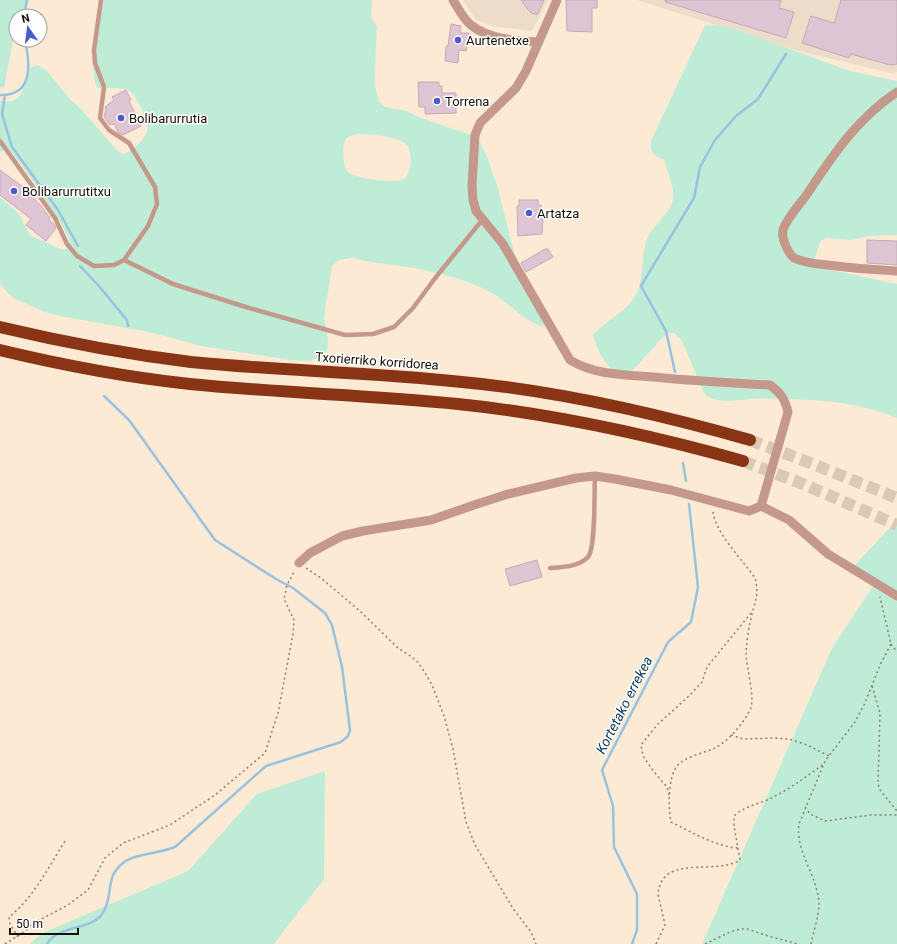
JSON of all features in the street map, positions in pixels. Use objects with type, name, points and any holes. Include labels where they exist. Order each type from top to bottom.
[{"type":"highway","name":"Txorierriko korridorea","points":[[0,327],[64,342],[124,353],[191,362],[430,379],[534,391],[600,402],[661,416],[750,440]]},
{"type":"highway","points":[[0,350],[59,364],[120,375],[189,384],[429,401],[530,413],[596,424],[656,438],[744,462]]},
{"type":"street","points":[[453,0],[469,24],[485,34],[493,37],[539,42]]},
{"type":"street","points":[[557,0],[526,71],[516,88],[480,123],[475,135],[472,193],[476,211],[503,244],[570,360],[594,370],[703,381],[770,385],[779,392],[786,403],[788,412],[761,506]]},
{"type":"street","points":[[897,92],[870,113],[855,128],[833,155],[791,217],[783,231],[783,239],[793,257],[812,263],[840,267],[897,271]]},
{"type":"street","points":[[299,564],[310,553],[342,536],[363,531],[431,520],[508,494],[576,478],[595,476],[671,490],[749,511],[761,506],[789,520],[828,554],[897,596]]},
{"type":"lane","points":[[0,141],[55,218],[67,244],[77,256],[94,266],[114,265],[124,260],[148,226],[157,204],[155,188],[129,142],[109,130],[100,118],[104,87],[95,63],[94,50],[101,0]]},
{"type":"lane","points":[[124,260],[173,284],[249,308],[345,335],[373,334],[394,327],[413,308],[483,219]]},
{"type":"lane","points":[[550,568],[580,563],[588,557],[591,549],[593,532],[595,476]]},
{"type":"path","points":[[711,500],[714,518],[732,549],[755,578],[757,595],[748,630],[746,653],[752,706],[746,717],[731,735],[714,748],[685,760],[677,766],[672,778],[669,814],[671,822],[722,846],[739,848]]},
{"type":"path","points":[[6,944],[18,937],[32,924],[68,905],[88,890],[105,858],[123,843],[170,825],[215,795],[264,753],[278,713],[293,634],[294,620],[284,599],[287,585],[299,564],[321,578],[361,612],[398,648],[416,660],[424,671],[432,685],[444,716],[453,749],[466,822],[475,845],[514,910],[531,932],[536,944]]},
{"type":"path","points":[[880,585],[879,590],[881,604],[891,644],[897,652]]},
{"type":"path","points":[[670,796],[667,787],[643,756],[642,743],[657,725],[702,682],[707,667],[753,612]]},
{"type":"path","points":[[811,944],[819,904],[817,892],[798,834],[799,824],[805,806],[824,764],[855,722],[891,644]]},
{"type":"path","points":[[872,686],[880,713],[878,784],[880,790],[897,811]]},
{"type":"path","points":[[731,735],[743,739],[789,739],[807,745],[829,756]]},
{"type":"path","points":[[656,944],[664,925],[658,890],[664,876],[680,868],[723,866],[740,860],[733,822],[734,816],[740,810],[774,797],[789,789],[824,764]]},
{"type":"path","points":[[805,806],[810,814],[825,821],[872,815],[897,815]]},
{"type":"path","points":[[18,937],[10,924],[9,917],[33,894],[65,841]]},
{"type":"path","points":[[705,944],[730,932],[747,929],[798,944]]},
{"type":"shaded area","points":[[463,0],[548,0],[532,31],[492,26],[476,20]]},
{"type":"shaded area","points":[[637,0],[897,0],[897,72],[891,73],[795,50]]},
{"type":"green space","points":[[0,0],[29,0],[26,8],[8,8],[8,48],[12,48],[4,88],[0,87]]},
{"type":"green space","points":[[101,0],[372,0],[371,17],[377,26],[375,86],[379,101],[385,107],[407,111],[421,118],[471,135],[480,142],[497,185],[517,264],[544,327],[522,316],[497,296],[465,281],[427,271],[351,258],[339,260],[332,266],[324,318],[328,339],[327,350],[321,357],[309,361],[290,360],[201,346],[149,332],[60,316],[45,312],[15,299],[0,284],[0,197],[19,214],[30,235],[63,250],[68,248],[70,244],[62,225],[13,154],[6,150],[0,152],[0,101],[11,101],[17,98],[21,93],[28,72],[32,67],[38,65],[47,71],[70,99],[81,109],[119,152],[123,154],[126,153],[141,142],[147,131],[146,122],[138,103],[135,97],[128,90],[97,88],[94,77],[93,55]],"holes":[[[359,134],[390,137],[407,145],[411,157],[409,171],[405,179],[394,181],[376,180],[351,174],[347,171],[344,164],[344,144],[347,138]]]},
{"type":"green space","points":[[705,25],[721,26],[738,30],[850,71],[897,81],[897,235],[869,236],[850,240],[826,238],[821,241],[819,245],[814,262],[821,268],[897,284],[897,418],[869,409],[828,401],[800,399],[755,399],[726,401],[708,397],[704,393],[682,341],[674,333],[669,333],[664,336],[633,370],[629,372],[614,371],[607,364],[599,350],[593,335],[625,308],[634,298],[640,284],[647,239],[672,204],[673,189],[664,160],[653,153],[651,141]]},
{"type":"green space","points":[[897,520],[897,944],[702,944],[832,648],[873,586],[852,568]]},
{"type":"green space","points":[[325,771],[324,879],[274,944],[30,944],[40,934],[188,871],[257,794]]},
{"type":"building","points":[[521,0],[544,0],[537,15],[530,12]]},
{"type":"building","points":[[566,0],[597,0],[597,8],[592,8],[592,32],[567,31]]},
{"type":"building","points":[[665,0],[781,0],[779,8],[794,12],[786,38],[665,2]]},
{"type":"building","points":[[841,0],[897,0],[897,64],[890,65],[851,54],[849,58],[802,43],[811,16],[834,23]]},
{"type":"building","name":"Aurtenetxe","points":[[451,24],[461,26],[460,33],[469,33],[466,51],[459,50],[458,63],[445,61],[446,46],[448,46]]},
{"type":"building","name":"Torrena","points":[[418,82],[439,82],[439,86],[442,86],[442,93],[456,93],[456,113],[425,114],[425,107],[419,107]]},
{"type":"building","name":"Bolibarurrutia","points":[[126,90],[131,100],[129,101],[141,126],[123,135],[118,132],[114,124],[110,125],[104,117],[106,110],[105,107],[114,100],[112,97]]},
{"type":"building","name":"Bolibarurrutitxu","points":[[0,170],[23,187],[42,207],[50,218],[49,220],[54,224],[56,228],[46,241],[26,225],[31,219],[0,195]]},
{"type":"building","name":"Artatza","points":[[519,200],[538,200],[538,205],[541,205],[541,219],[543,219],[542,234],[518,236],[517,206],[519,206]]},
{"type":"building","points":[[867,240],[897,241],[897,265],[867,263]]},
{"type":"building","points":[[545,249],[548,249],[553,257],[526,272],[521,263]]},
{"type":"building","points":[[537,560],[542,577],[510,586],[505,569]]},
{"type":"waterway","points":[[26,8],[27,0]]},
{"type":"waterway","points":[[0,95],[11,94],[19,90],[24,84],[28,68],[26,48]]},
{"type":"waterway","name":"Kortetako errekea","points":[[675,372],[666,331],[641,286],[694,198],[700,167],[715,140],[736,116],[758,99],[786,54]]},
{"type":"waterway","points":[[5,95],[2,114],[12,147],[58,210],[78,246]]},
{"type":"waterway","points":[[80,266],[127,320],[128,326]]},
{"type":"waterway","points":[[47,944],[56,935],[90,923],[101,916],[108,900],[113,876],[116,870],[123,863],[133,858],[175,847],[266,766],[341,742],[348,736],[350,730],[342,667],[332,625],[325,613],[293,588],[276,579],[215,540],[129,420],[104,396]]},
{"type":"waterway","name":"Kortetako errekea","points":[[683,463],[686,481]]},
{"type":"waterway","name":"Kortetako errekea","points":[[632,944],[637,930],[637,894],[614,847],[613,806],[602,770],[668,642],[691,622],[698,587],[689,504]]},
{"type":"tunnel","points":[[750,440],[897,498]]},
{"type":"tunnel","points":[[743,461],[803,484],[897,525]]},
{"type":"place","name":"Aurtenetxe","points":[[458,40]]},
{"type":"place","name":"Torrena","points":[[437,101]]},
{"type":"place","name":"Bolibarurrutia","points":[[121,118]]},
{"type":"place","name":"Bolibarurrutitxu","points":[[14,191]]},
{"type":"place","name":"Artatza","points":[[529,213]]}]
